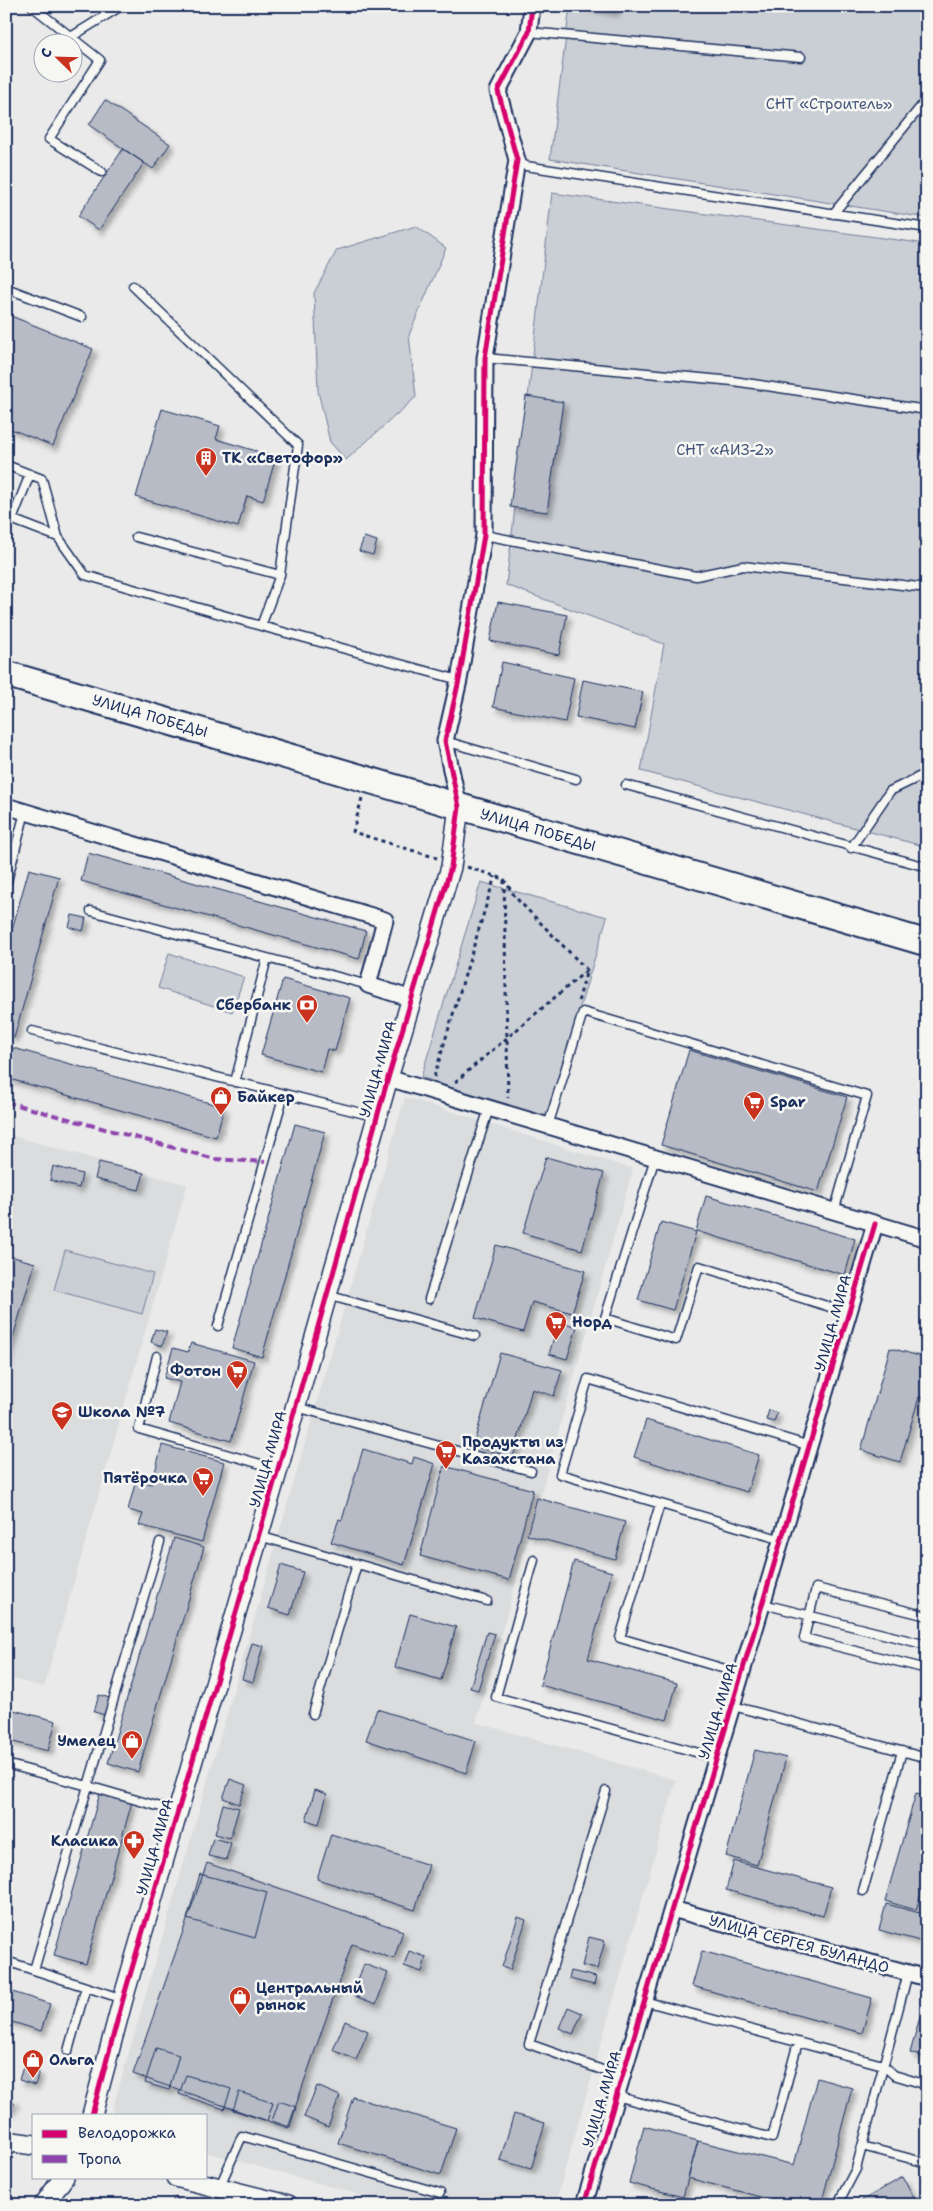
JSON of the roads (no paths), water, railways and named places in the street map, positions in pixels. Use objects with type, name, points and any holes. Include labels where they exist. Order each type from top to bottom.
[{"type":"highway","name":"УЛИЦА ПОБЕДЫ","points":[[6,674],[927,943]]},
{"type":"street","points":[[459,807],[446,741],[459,680],[484,535],[485,358],[517,160],[498,91],[529,32],[532,6]]},
{"type":"street","points":[[6,806],[385,920],[368,985],[412,1000]]},
{"type":"street","name":"УЛИЦА МИРА","points":[[92,2114],[259,1536],[388,1078],[451,867],[459,807]]},
{"type":"street","name":"УЛИЦА МИРА","points":[[388,1078],[875,1224],[584,2205]]},
{"type":"street","points":[[875,1224],[925,1236]]},
{"type":"street","name":"УЛИЦА СЕРГЕЯ БУЛАНДО","points":[[672,1909],[927,1978]]},
{"type":"street","points":[[6,2140],[32,2145]]},
{"type":"street","points":[[44,2205],[63,2178]]},
{"type":"street","points":[[180,2178],[288,2205]]},
{"type":"lane","points":[[32,6],[65,32]]},
{"type":"lane","points":[[79,32],[121,6]]},
{"type":"lane","points":[[529,32],[800,57]]},
{"type":"lane","points":[[82,46],[100,60],[49,139],[102,172]]},
{"type":"lane","points":[[833,214],[927,99]]},
{"type":"lane","points":[[517,160],[526,166],[927,228]]},
{"type":"lane","points":[[133,286],[298,445],[280,575],[261,626]]},
{"type":"lane","points":[[6,288],[82,317]]},
{"type":"lane","points":[[485,358],[733,380],[927,410]]},
{"type":"lane","points":[[6,465],[42,479],[58,537],[85,575],[261,626],[459,680]]},
{"type":"lane","points":[[30,474],[9,518],[58,537]]},
{"type":"lane","points":[[484,535],[696,576],[743,566],[927,588]]},
{"type":"lane","points":[[136,537],[280,575]]},
{"type":"lane","points":[[446,741],[576,779]]},
{"type":"lane","points":[[851,848],[890,791],[927,773]]},
{"type":"lane","points":[[626,785],[851,848],[927,867]]},
{"type":"lane","points":[[6,885],[25,812]]},
{"type":"lane","points":[[91,911],[368,985]]},
{"type":"lane","points":[[235,1082],[267,958]]},
{"type":"lane","points":[[548,1126],[583,1012],[867,1096],[834,1212]]},
{"type":"lane","points":[[32,1031],[377,1117]]},
{"type":"lane","points":[[218,1326],[284,1094]]},
{"type":"lane","points":[[428,1299],[490,1108]]},
{"type":"lane","points":[[655,1158],[605,1318],[676,1340],[698,1266],[849,1313]]},
{"type":"lane","points":[[327,1295],[475,1336]]},
{"type":"lane","points":[[158,1356],[139,1429],[278,1469]]},
{"type":"lane","points":[[782,1540],[560,1474],[588,1379],[810,1446]]},
{"type":"lane","points":[[296,1406],[531,1471]]},
{"type":"lane","points":[[660,1504],[620,1638],[742,1674]]},
{"type":"lane","points":[[259,1536],[487,1600]]},
{"type":"lane","points":[[34,1970],[160,1542]]},
{"type":"lane","points":[[534,1560],[496,1696],[717,1758]]},
{"type":"lane","points":[[313,1714],[357,1564]]},
{"type":"lane","points":[[927,1616],[816,1588],[804,1638],[927,1669]]},
{"type":"lane","points":[[763,1604],[927,1645]]},
{"type":"lane","points":[[733,1706],[927,1758]]},
{"type":"lane","points":[[863,1890],[902,1751]]},
{"type":"lane","points":[[6,1764],[178,1812]]},
{"type":"lane","points":[[606,1791],[529,2044],[622,2077]]},
{"type":"lane","points":[[6,1961],[124,1999]]},
{"type":"lane","points":[[836,2205],[856,2169],[908,1973]]},
{"type":"lane","points":[[68,2051],[86,1987]]},
{"type":"lane","points":[[644,2001],[883,2064],[894,2075],[927,2085]]},
{"type":"lane","points":[[616,2096],[772,2138],[798,2042]]},
{"type":"lane","points":[[219,2188],[242,2136],[440,2193]]},
{"type":"lane","points":[[862,2146],[927,2163]]},
{"type":"place","name":"ТК «Светофор»","points":[[206,477]]},
{"type":"place","name":"Сбербанк","points":[[307,1024]]},
{"type":"place","name":"Байкер","points":[[221,1116]]},
{"type":"place","name":"Spar","points":[[754,1121]]},
{"type":"place","name":"Норд","points":[[556,1341]]},
{"type":"place","name":"Фотон","points":[[237,1390]]},
{"type":"place","name":"Школа №7","points":[[62,1431]]},
{"type":"place","name":"Продукты из Казахстана","points":[[446,1470]]},
{"type":"place","name":"Пятёрочка","points":[[203,1497]]},
{"type":"place","name":"Умелец","points":[[132,1760]]},
{"type":"place","name":"Класика","points":[[134,1860]]},
{"type":"place","name":"Центральный рынок","points":[[240,2016]]},
{"type":"place","name":"Ольга","points":[[33,2079]]},
{"type":"park label","name":"СНТ «Строитель»","points":[[829,104]]},
{"type":"park label","name":"СНТ «АИЗ-2»","points":[[725,450]]}]
